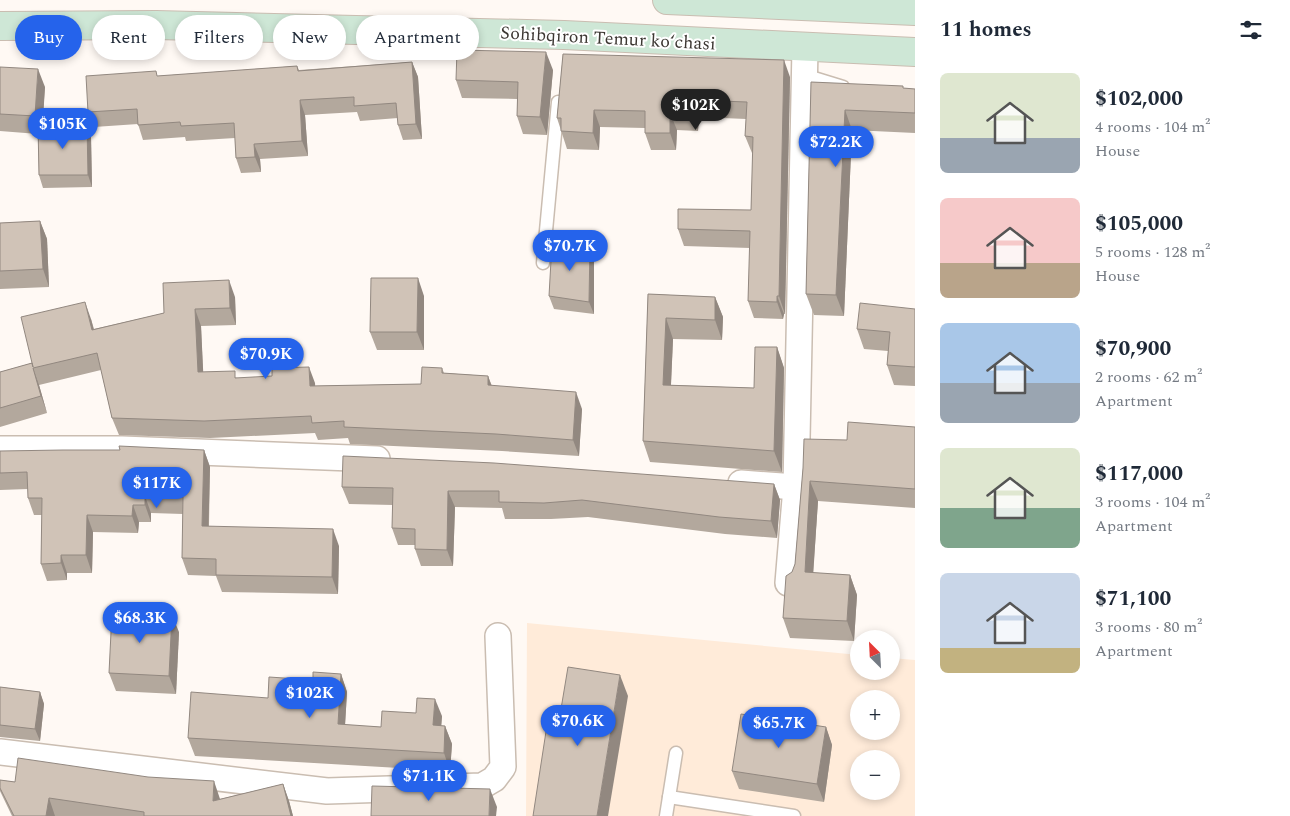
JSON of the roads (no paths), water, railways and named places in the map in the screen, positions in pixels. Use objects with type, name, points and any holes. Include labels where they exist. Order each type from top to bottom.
[{"type":"main road","points":[[667,0],[915,11]]},
{"type":"main road","name":"Sohibqiron Temur koʻchasi","points":[[0,26],[156,25],[915,52]]},
{"type":"street","points":[[788,582],[796,487],[805,48]]},
{"type":"street","points":[[0,448],[122,448],[401,460]]},
{"type":"street","points":[[718,481],[796,487]]},
{"type":"street","points":[[0,752],[327,791],[482,786],[494,779],[503,767],[498,636]]},
{"type":"lane","points":[[804,75],[841,87],[859,88]]},
{"type":"lane","points":[[543,263],[560,85]]},
{"type":"lane","points":[[666,816],[676,753]]},
{"type":"lane","points":[[669,797],[794,816]]}]
